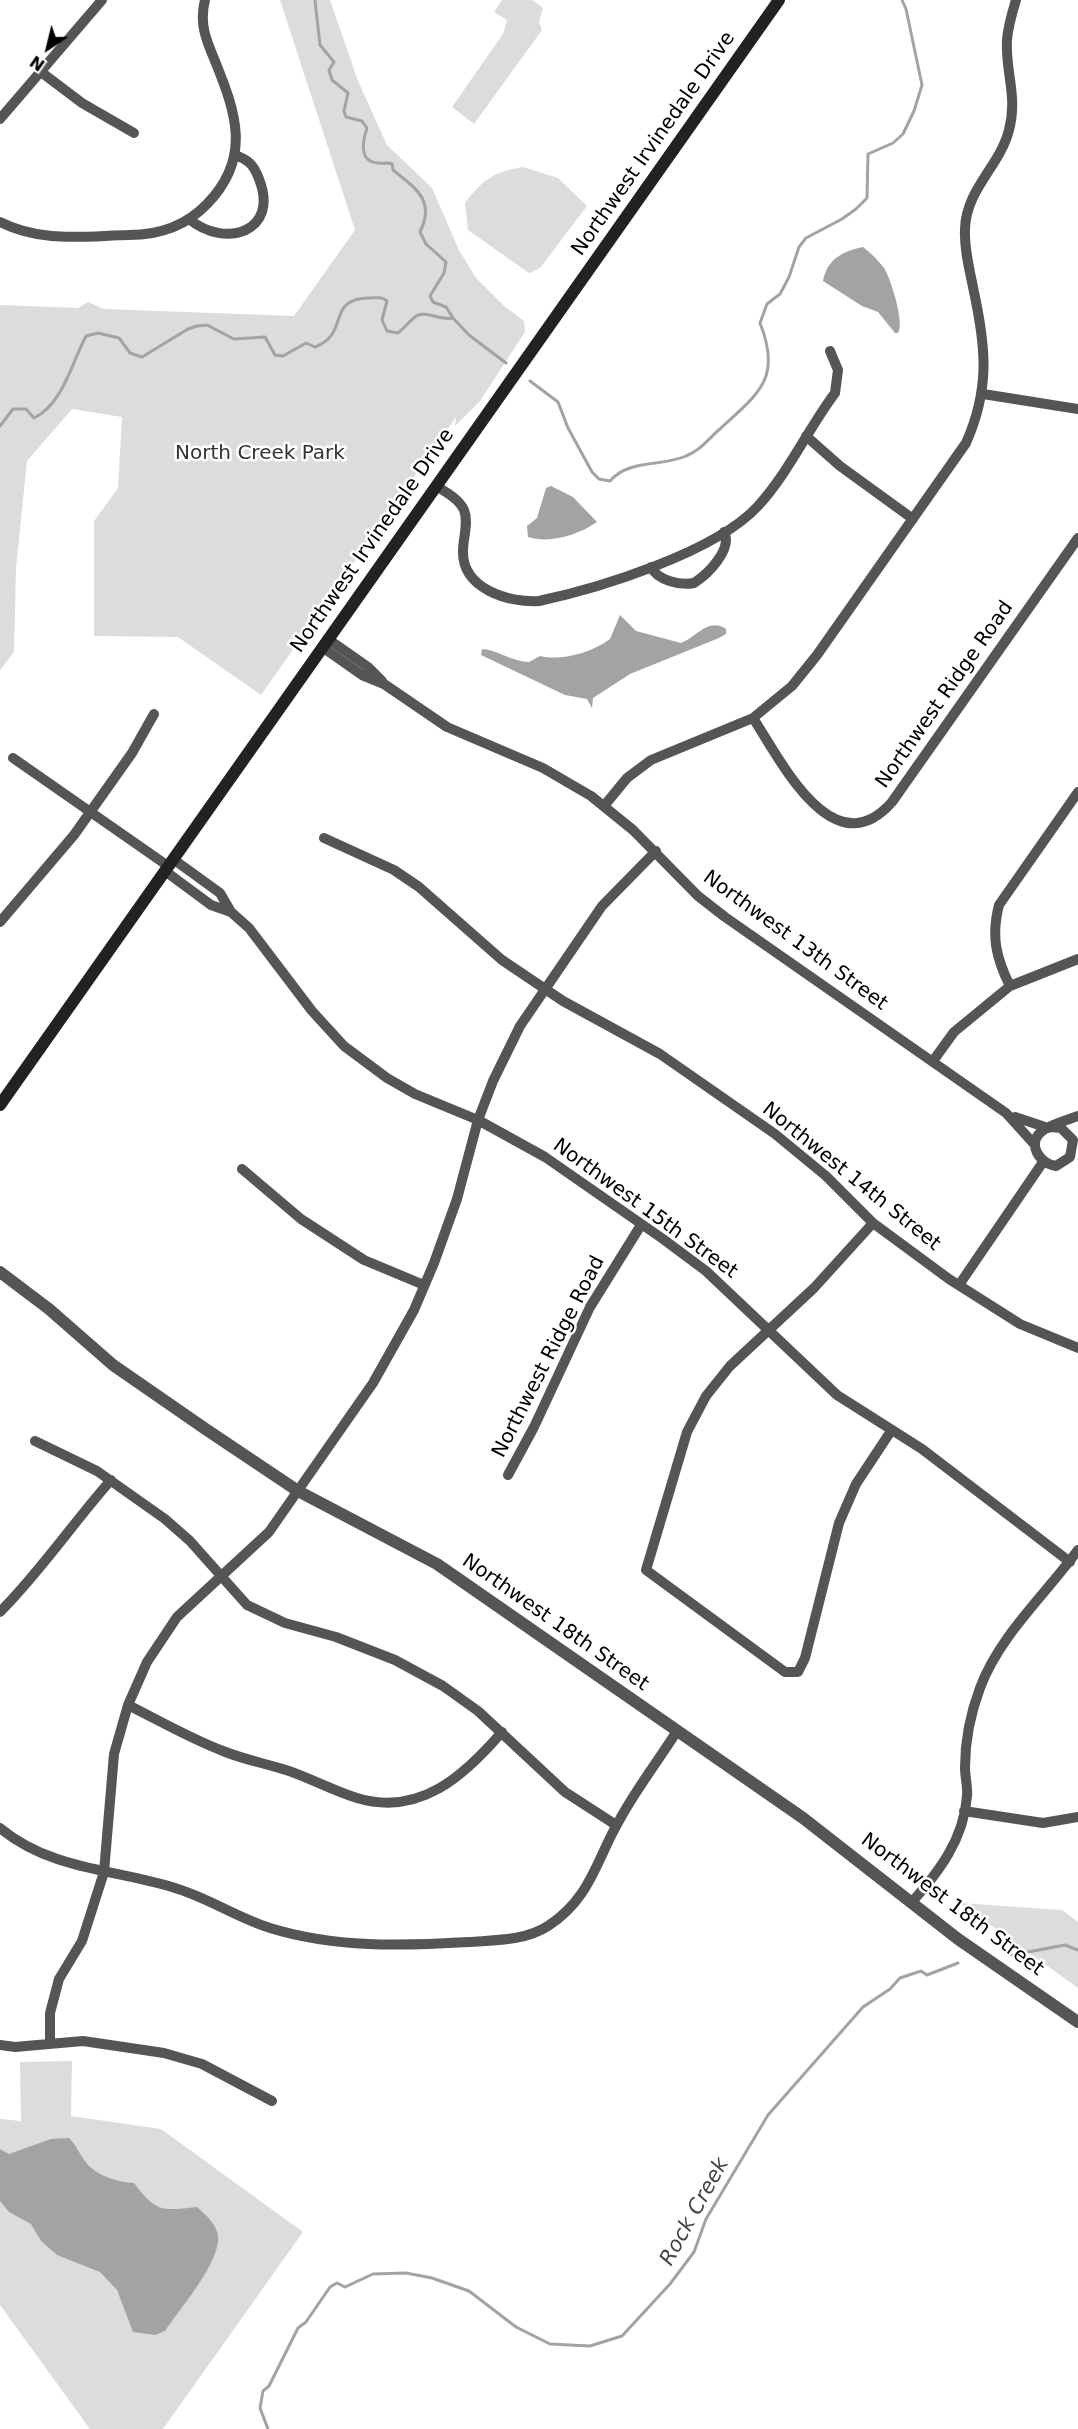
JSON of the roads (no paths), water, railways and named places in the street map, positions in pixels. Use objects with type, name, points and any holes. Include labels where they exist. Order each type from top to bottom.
[{"type":"main road","name":"Northwest Irvinedale Drive","points":[[0,1105],[779,0]]},
{"type":"street","points":[[0,119],[41,72],[93,5],[102,0]]},
{"type":"street","points":[[0,222],[36,236],[142,235],[162,232],[189,219],[211,200],[221,186],[234,155],[237,129],[233,110],[203,30],[205,0]]},
{"type":"street","points":[[604,806],[627,778],[651,759],[753,718],[792,686],[808,667],[966,443],[982,394],[985,363],[982,332],[966,254],[965,225],[974,194],[1001,151],[1009,130],[1012,82],[1007,39],[1016,0]]},
{"type":"street","points":[[41,72],[82,104],[134,133]]},
{"type":"street","points":[[189,219],[201,229],[214,233],[243,231],[253,227],[260,219],[265,198],[256,171],[244,158],[234,155]]},
{"type":"street","points":[[436,486],[459,502],[465,513],[463,551],[466,569],[477,582],[499,596],[525,602],[539,601],[651,567],[724,532],[758,506],[835,393],[838,370],[830,351]]},
{"type":"street","points":[[982,394],[1078,409]]},
{"type":"street","points":[[806,436],[855,477],[913,519]]},
{"type":"street","points":[[651,567],[658,577],[682,584],[694,583],[725,550],[728,539],[724,532]]},
{"type":"street","name":"Northwest Ridge Road","points":[[753,718],[792,781],[815,805],[843,821],[865,820],[875,816],[892,802],[1078,538]]},
{"type":"street","name":"Northwest 13th Street","points":[[325,643],[368,667],[384,684],[447,727],[543,768],[604,806],[656,851],[693,891],[725,917],[1006,1113],[1035,1145]]},
{"type":"street","points":[[0,922],[90,812],[154,714]]},
{"type":"street","name":"Northwest 15th Street","points":[[13,758],[168,866],[220,893],[231,912],[249,928],[312,1011],[344,1046],[387,1078],[415,1094],[478,1120],[545,1156],[706,1271],[837,1395],[922,1449],[1070,1562]]},
{"type":"street","points":[[1010,986],[999,964],[994,946],[994,926],[999,905],[1078,792]]},
{"type":"street","name":"Northwest 14th Street","points":[[324,838],[394,870],[419,887],[477,940],[544,988],[660,1054],[775,1134],[826,1176],[873,1223],[959,1285],[1020,1324],[1078,1347]]},
{"type":"street","points":[[50,2043],[50,2013],[59,1979],[82,1941],[104,1872],[114,1754],[128,1706],[160,1639],[190,1603],[269,1532],[372,1383],[392,1351],[424,1286],[457,1199],[478,1120],[507,1050],[544,988],[602,906],[656,851]]},
{"type":"street","points":[[933,1061],[954,1032],[1010,986],[1078,959]]},
{"type":"street","name":"Northwest 13th Street","points":[[1006,1113],[1049,1127]]},
{"type":"street","points":[[1049,1127],[1061,1128],[1076,1135],[1074,1160],[1056,1166],[1043,1162],[1037,1155],[1035,1145],[1038,1136],[1049,1127],[1078,1116]]},
{"type":"street","points":[[959,1285],[1043,1162]]},
{"type":"street","points":[[242,1169],[301,1219],[345,1248],[364,1260],[424,1286]]},
{"type":"street","points":[[873,1223],[814,1288],[730,1366],[706,1396],[687,1432],[646,1570],[785,1672],[798,1672],[805,1658],[839,1523],[856,1484],[891,1431]]},
{"type":"street","name":"Northwest Ridge Road","points":[[508,1475],[534,1427],[590,1307],[642,1225]]},
{"type":"street","name":"Northwest 18th Street","points":[[0,1272],[49,1309],[113,1365],[298,1491],[437,1564],[825,1834],[911,1903],[1078,2022]]},
{"type":"street","points":[[35,1441],[111,1480],[165,1519],[190,1541],[247,1605],[259,1612],[395,1660],[443,1686],[502,1732],[565,1792],[616,1825]]},
{"type":"street","points":[[0,1612],[18,1594],[71,1525],[111,1480]]},
{"type":"street","points":[[911,1903],[948,1859],[964,1811],[968,1795],[965,1768],[970,1724],[980,1687],[998,1653],[1078,1550]]},
{"type":"street","points":[[128,1706],[223,1751],[308,1777],[359,1799],[374,1801],[391,1802],[421,1797],[454,1782],[502,1732]]},
{"type":"street","points":[[0,1828],[17,1842],[56,1861],[179,1889],[268,1927],[322,1940],[378,1946],[511,1940],[546,1927],[577,1902],[596,1873],[616,1825],[635,1792],[677,1731]]},
{"type":"street","points":[[964,1811],[1043,1823],[1078,1817]]},
{"type":"street","points":[[0,2045],[83,2041],[164,2053],[202,2064],[272,2101]]},
{"type":"waterway","points":[[315,0],[320,45],[334,62],[329,70],[332,80],[348,93],[344,111],[346,117],[362,121],[367,128],[363,144],[367,159],[372,162],[392,164],[393,170],[415,189],[424,203],[426,211],[420,232],[426,244],[446,262],[444,273],[430,296],[433,302],[446,307],[469,335],[506,363]]},
{"type":"waterway","points":[[530,381],[558,402],[568,428],[592,472],[599,479],[610,481],[626,469],[676,459],[691,453],[705,444],[746,405],[763,383],[767,371],[769,358],[760,323],[767,304],[780,294],[789,277],[799,247],[806,238],[842,219],[867,198],[868,154],[893,143],[903,134],[914,111],[922,85],[906,9],[902,0]]},
{"type":"waterway","points":[[0,426],[13,409],[26,409],[34,418],[44,412],[60,393],[86,336],[98,333],[119,338],[130,353],[142,357],[188,329],[207,325],[234,339],[265,337],[275,355],[283,356],[306,343],[315,347],[326,341],[332,334],[342,310],[347,304],[356,300],[383,298],[387,301],[382,320],[387,331],[398,333],[420,314],[453,318]]},
{"type":"waterway","name":"Rock Creek","points":[[1012,1955],[1065,1945],[1078,1950]]},
{"type":"waterway","name":"Rock Creek","points":[[268,2429],[260,2408],[263,2391],[269,2386],[298,2328],[306,2322],[330,2287],[337,2283],[345,2287],[373,2274],[406,2273],[432,2278],[469,2291],[516,2327],[550,2344],[590,2346],[622,2336],[670,2284],[694,2252],[706,2219],[768,2115],[863,2007],[890,1989],[900,1978],[921,1971],[927,1975],[958,1963]]},
{"type":"park label","name":"North Creek Park","points":[[260,454]]}]
